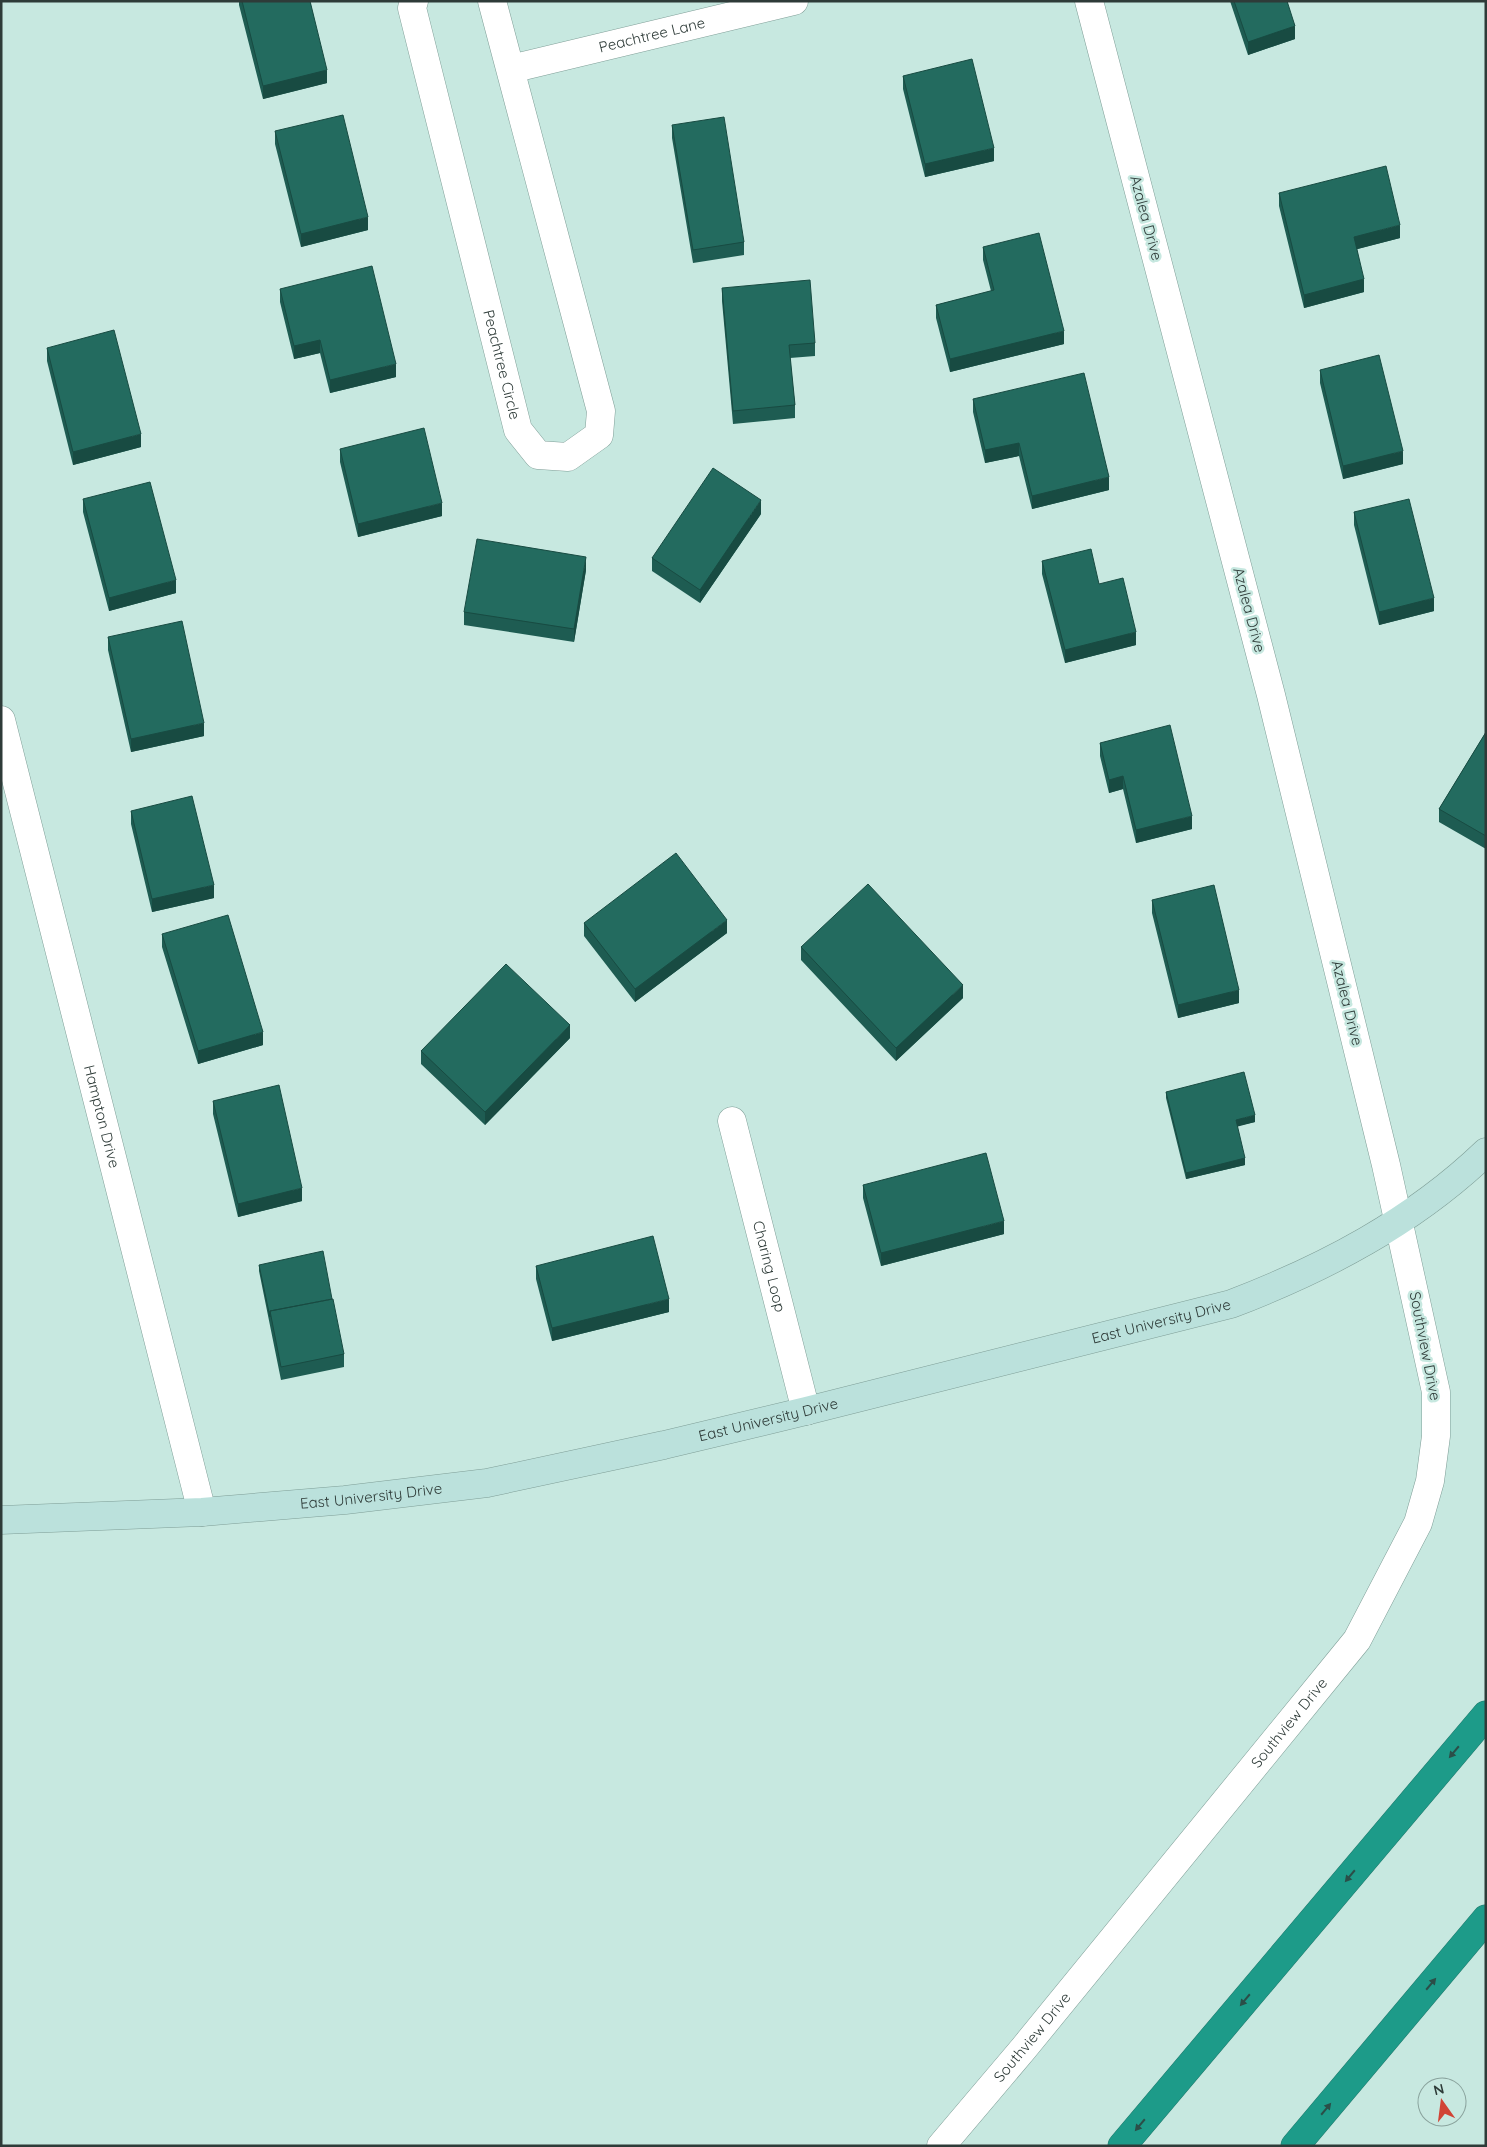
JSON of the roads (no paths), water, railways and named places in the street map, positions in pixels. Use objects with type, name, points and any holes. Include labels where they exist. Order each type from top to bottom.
[{"type":"highway","points":[[1122,2146],[1486,1715]]},
{"type":"highway","points":[[1295,2146],[1486,1920]]},
{"type":"main road","name":"East University Drive","points":[[1,1520],[202,1512],[345,1500],[487,1483],[664,1445],[806,1411],[1231,1304],[1290,1281],[1338,1258],[1400,1221],[1436,1195],[1486,1152]]},
{"type":"street","name":"Peachtree Circle","points":[[414,1],[412,8],[518,430],[538,455],[568,457],[599,435],[601,411],[492,1]]},
{"type":"street","name":"Peachtree Lane","points":[[511,69],[794,1]]},
{"type":"street","name":"Azalea Drive","points":[[1089,1],[1271,695],[1400,1221]]},
{"type":"street","name":"Hampton Drive","points":[[1,720],[202,1512]]},
{"type":"street","name":"Charing Loop","points":[[732,1121],[806,1411]]},
{"type":"street","name":"Southview Drive","points":[[941,2146],[1024,2048],[1357,1640],[1418,1523],[1430,1481],[1436,1436],[1436,1392],[1400,1221]]}]
